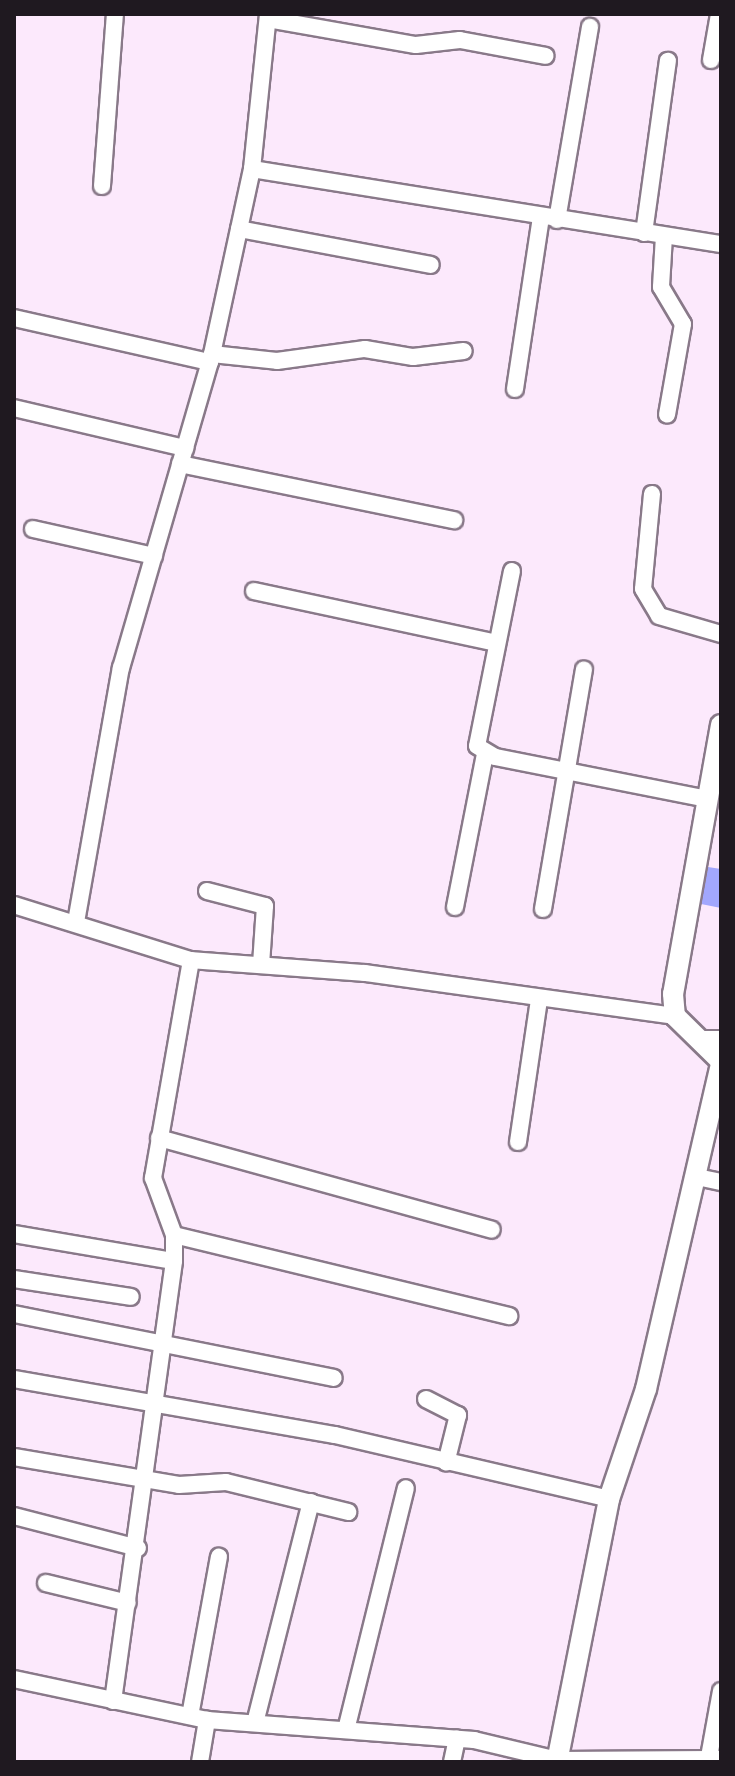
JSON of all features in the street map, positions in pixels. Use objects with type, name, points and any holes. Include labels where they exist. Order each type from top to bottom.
[{"type":"main road","points":[[558,1761],[609,1499],[646,1389],[721,1063],[713,1039],[675,1016],[721,725]]},
{"type":"street","points":[[102,186],[115,14]]},
{"type":"street","points":[[711,60],[719,14]]},
{"type":"street","points":[[76,922],[121,668],[211,358],[252,169],[268,16],[416,45],[460,40],[546,56]]},
{"type":"street","points":[[515,389],[590,27]]},
{"type":"street","points":[[644,233],[668,61]]},
{"type":"street","points":[[252,169],[721,244]]},
{"type":"street","points":[[239,229],[431,265]]},
{"type":"street","points":[[664,236],[661,287],[683,324],[667,415]]},
{"type":"street","points":[[14,318],[211,358],[277,361],[365,349],[413,357],[464,351]]},
{"type":"street","points":[[14,408],[183,456],[454,520]]},
{"type":"street","points":[[652,494],[643,589],[659,616],[721,634]]},
{"type":"street","points":[[33,529],[154,556]]},
{"type":"street","points":[[455,907],[485,754],[476,729],[512,571]]},
{"type":"street","points":[[254,591],[496,643]]},
{"type":"street","points":[[543,909],[584,669]]},
{"type":"street","points":[[485,754],[567,773],[708,799]]},
{"type":"street","points":[[207,891],[265,906],[261,964]]},
{"type":"street","points":[[14,905],[191,960],[261,964],[675,1016]]},
{"type":"street","points":[[113,1701],[149,1480],[162,1342],[174,1261],[174,1235],[153,1178],[191,960]]},
{"type":"street","points":[[518,1142],[539,999]]},
{"type":"street","points":[[159,1138],[492,1230]]},
{"type":"street","points":[[697,1177],[721,1182]]},
{"type":"street","points":[[14,1234],[174,1261]]},
{"type":"street","points":[[174,1235],[509,1316]]},
{"type":"street","points":[[14,1279],[131,1297]]},
{"type":"street","points":[[14,1314],[334,1378]]},
{"type":"street","points":[[14,1379],[335,1435],[609,1499]]},
{"type":"street","points":[[426,1399],[458,1415],[446,1463]]},
{"type":"street","points":[[14,1457],[149,1480],[226,1482],[348,1512]]},
{"type":"street","points":[[346,1730],[406,1488]]},
{"type":"street","points":[[255,1723],[311,1502]]},
{"type":"street","points":[[14,1516],[138,1548]]},
{"type":"street","points":[[190,1716],[219,1557]]},
{"type":"street","points":[[46,1583],[128,1603]]},
{"type":"street","points":[[14,1679],[207,1720],[457,1739],[558,1761],[715,1758],[721,1691]]},
{"type":"street","points":[[200,1762],[207,1720]]},
{"type":"street","points":[[452,1762],[457,1739]]},
{"type":"building","points":[[708,867],[721,869],[721,908],[701,904]]}]
